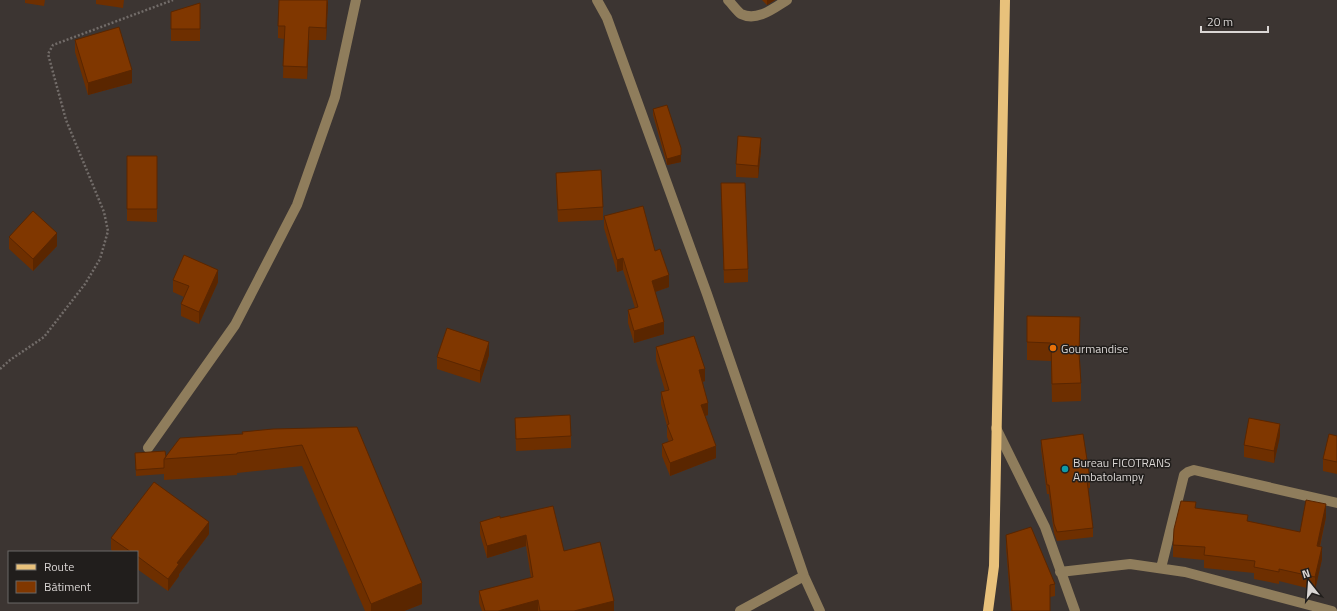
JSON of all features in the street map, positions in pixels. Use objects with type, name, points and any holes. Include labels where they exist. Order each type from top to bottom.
[{"type":"main road","points":[[988,611],[994,566],[996,464],[995,427],[1005,0]]},
{"type":"street","points":[[148,448],[235,325],[297,205],[335,97],[356,0]]},
{"type":"street","points":[[597,0],[607,18],[708,294],[804,576],[820,611]]},
{"type":"street","points":[[728,0],[740,14],[751,17],[766,13],[787,0]]},
{"type":"street","points":[[995,427],[1045,527],[1075,611]]},
{"type":"street","points":[[1161,568],[1184,476],[1188,472],[1194,470],[1337,503]]},
{"type":"street","points":[[1060,572],[1130,564],[1161,568],[1186,572],[1332,611]]},
{"type":"street","points":[[740,611],[804,576]]},
{"type":"path","points":[[0,369],[10,360],[44,337],[85,284],[100,259],[108,231],[104,212],[66,120],[48,54],[53,45],[173,0]]},
{"type":"building","points":[[279,0],[327,0],[326,28],[309,27],[307,67],[283,66],[285,26],[278,26]]},
{"type":"building","points":[[200,3],[200,29],[171,29],[171,12]]},
{"type":"building","points":[[119,27],[132,70],[88,83],[75,40]]},
{"type":"building","points":[[667,105],[681,148],[681,155],[667,159],[653,109]]},
{"type":"building","points":[[738,136],[761,138],[758,166],[736,164]]},
{"type":"building","points":[[127,156],[157,156],[157,209],[127,209]]},
{"type":"building","points":[[601,170],[603,207],[558,210],[556,173]]},
{"type":"building","points":[[721,183],[745,183],[748,269],[724,270]]},
{"type":"building","points":[[643,206],[655,251],[660,249],[669,275],[652,281],[664,322],[634,331],[628,310],[638,307],[623,258],[617,260],[604,216]]},
{"type":"building","points":[[33,211],[57,233],[33,259],[9,237]]},
{"type":"building","points":[[184,255],[218,270],[199,312],[181,304],[189,286],[173,280]]},
{"type":"building","points":[[1027,316],[1080,317],[1079,354],[1081,383],[1052,384],[1051,343],[1027,342]]},
{"type":"building","points":[[447,328],[489,342],[480,371],[437,357]]},
{"type":"building","points":[[694,336],[705,369],[699,370],[708,403],[701,405],[716,446],[670,463],[662,444],[673,440],[667,425],[669,424],[661,392],[669,390],[656,347]]},
{"type":"building","points":[[570,415],[571,436],[516,439],[515,418]]},
{"type":"building","points":[[1249,418],[1280,424],[1274,451],[1244,445]]},
{"type":"building","points":[[357,427],[422,583],[371,604],[302,445],[237,454],[164,459],[180,438],[243,434],[242,432],[273,429]]},
{"type":"building","points":[[1083,434],[1090,479],[1087,480],[1093,528],[1057,532],[1054,524],[1049,485],[1047,485],[1041,440]]},
{"type":"building","points":[[1329,434],[1337,436],[1337,462],[1323,459]]},
{"type":"building","points":[[165,451],[166,457],[164,459],[164,468],[136,470],[135,453]]},
{"type":"building","points":[[154,482],[209,522],[177,563],[179,564],[168,579],[138,557],[138,551],[130,551],[111,538]]},
{"type":"building","points":[[1306,500],[1326,504],[1317,546],[1322,547],[1315,577],[1279,569],[1279,572],[1254,567],[1255,561],[1204,555],[1205,547],[1173,545],[1174,529],[1181,501],[1196,502],[1195,508],[1248,515],[1247,521],[1300,532]]},
{"type":"building","points":[[553,506],[564,551],[600,542],[614,601],[574,611],[540,611],[538,600],[498,611],[485,611],[479,591],[533,577],[526,535],[487,546],[480,522],[500,516],[500,518]]},
{"type":"building","points":[[1031,527],[1055,584],[1050,585],[1050,611],[1012,611],[1006,535]]},
{"type":"place","name":"Gourmandise","points":[[1053,348]]},
{"type":"place","name":"Bureau FICOTRANS Ambatolampy","points":[[1065,469]]}]
